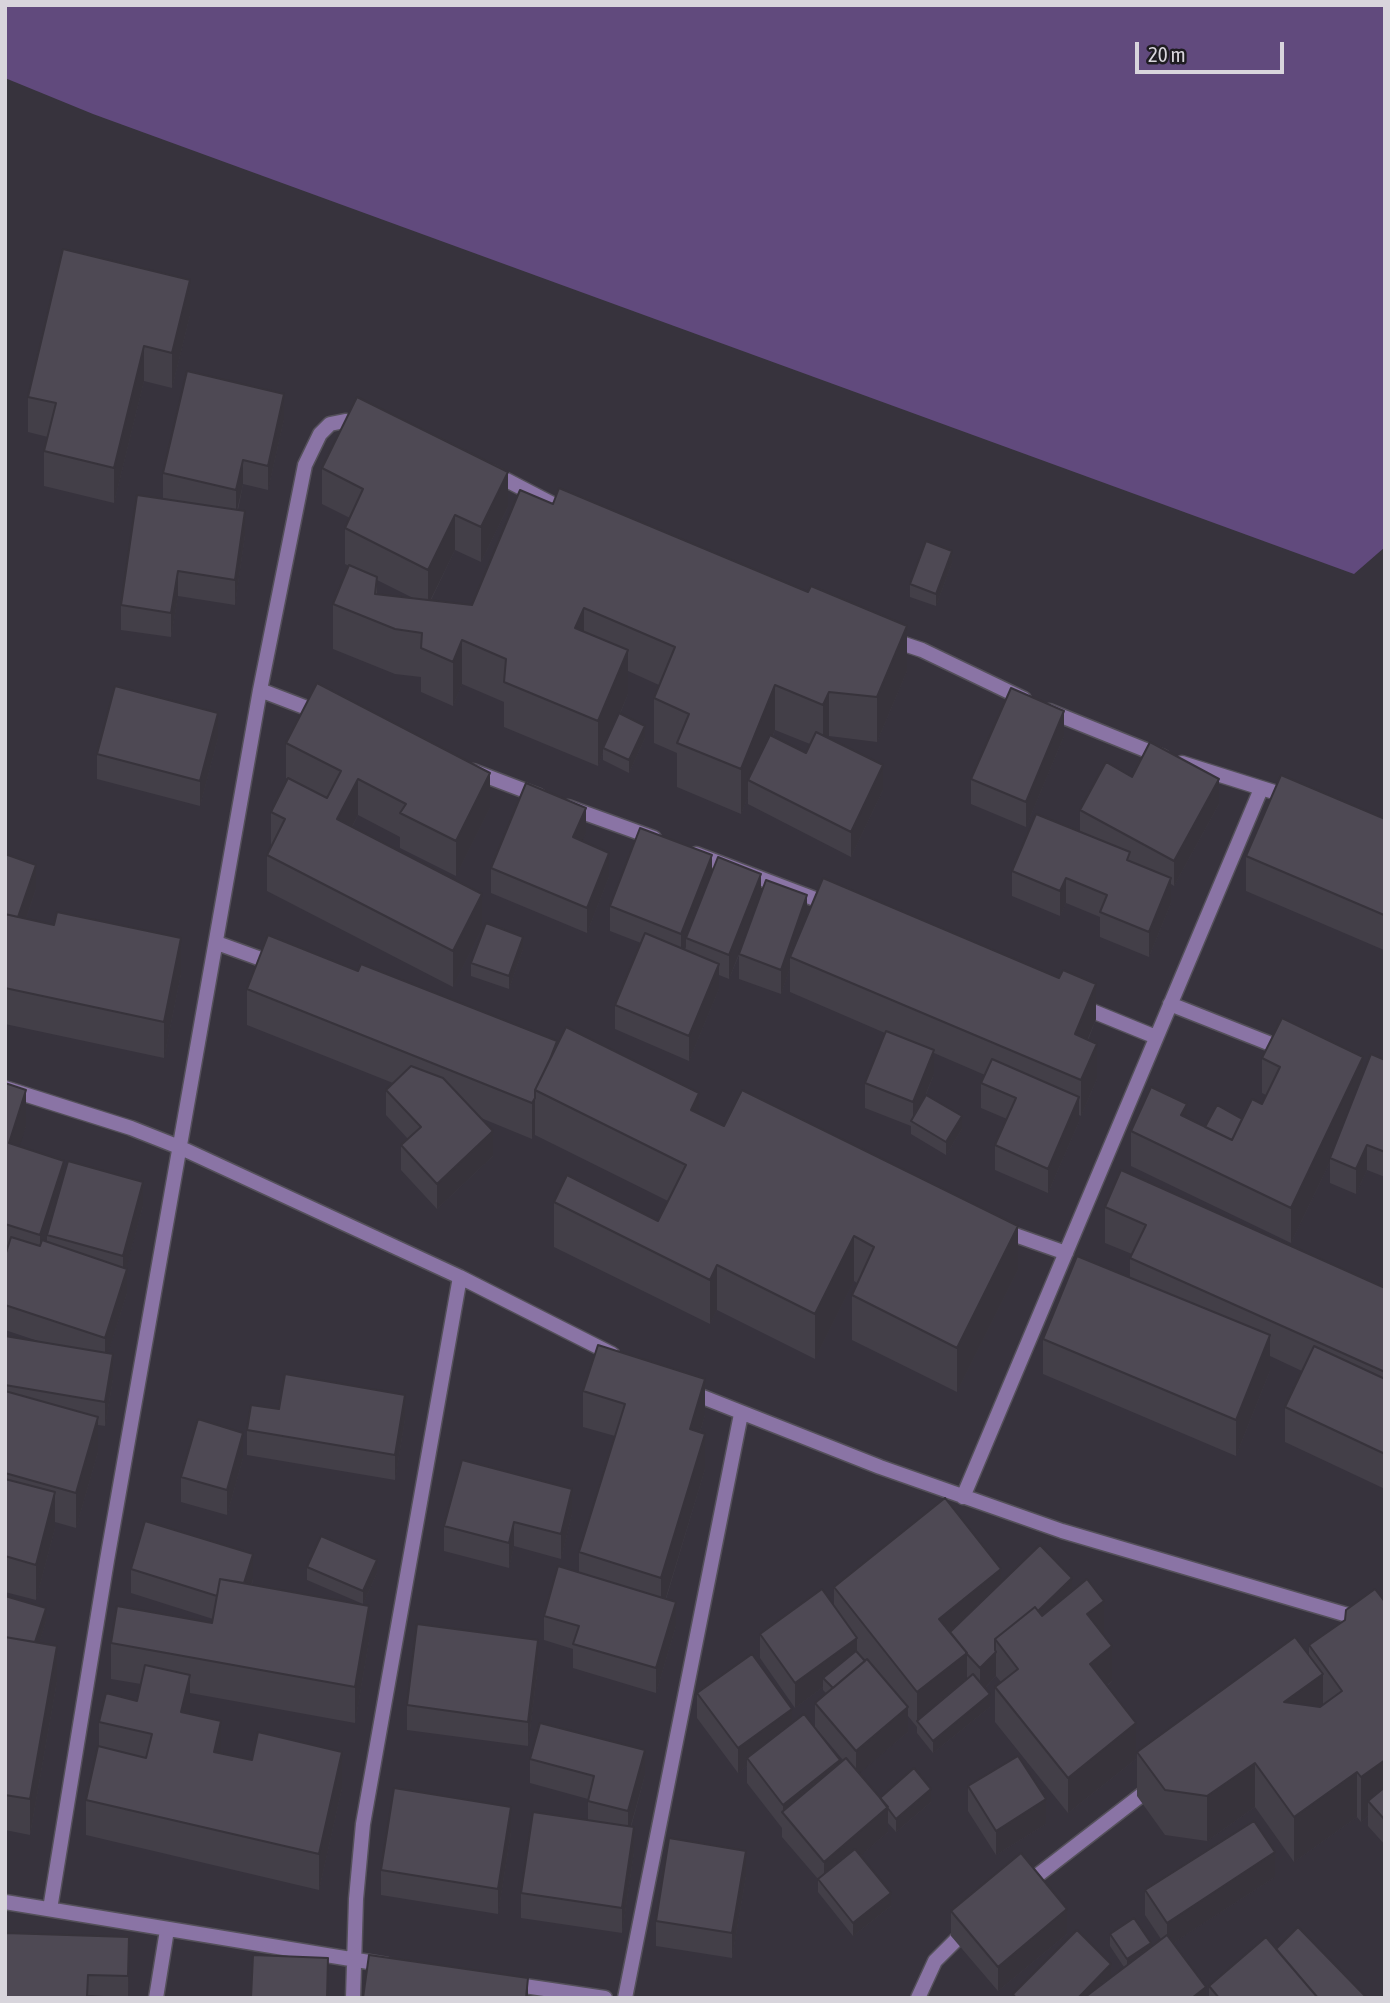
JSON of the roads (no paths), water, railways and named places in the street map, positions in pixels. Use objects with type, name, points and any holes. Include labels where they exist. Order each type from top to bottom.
[{"type":"street","points":[[50,1909],[179,1147],[260,690],[305,466],[320,435],[331,424],[345,421],[377,428]]},
{"type":"street","points":[[477,466],[579,518]]},
{"type":"street","points":[[875,635],[922,650],[1049,711],[1162,757],[1309,802]]},
{"type":"street","points":[[260,690],[336,719]]},
{"type":"street","points":[[463,767],[845,911]]},
{"type":"street","points":[[963,1497],[1066,1253],[1094,1204],[1156,1037],[1261,789]]},
{"type":"street","points":[[217,943],[293,971]]},
{"type":"street","points":[[1065,1000],[1156,1037]]},
{"type":"street","points":[[1170,1004],[1296,1054]]},
{"type":"street","points":[[5,1088],[131,1128],[179,1147],[460,1276],[620,1358]]},
{"type":"street","points":[[990,1225],[1066,1253]]},
{"type":"street","points":[[353,1998],[356,1899],[363,1824],[460,1276]]},
{"type":"street","points":[[677,1387],[741,1414],[1062,1531],[1360,1625],[1385,1626]]},
{"type":"street","points":[[625,1998],[741,1414]]},
{"type":"street","points":[[1013,1895],[1169,1774]]},
{"type":"street","points":[[5,1902],[396,1966]]},
{"type":"street","points":[[918,1998],[935,1961],[981,1917]]},
{"type":"street","points":[[156,1998],[167,1930]]},
{"type":"street","points":[[503,1983],[570,1995],[605,1998]]}]
